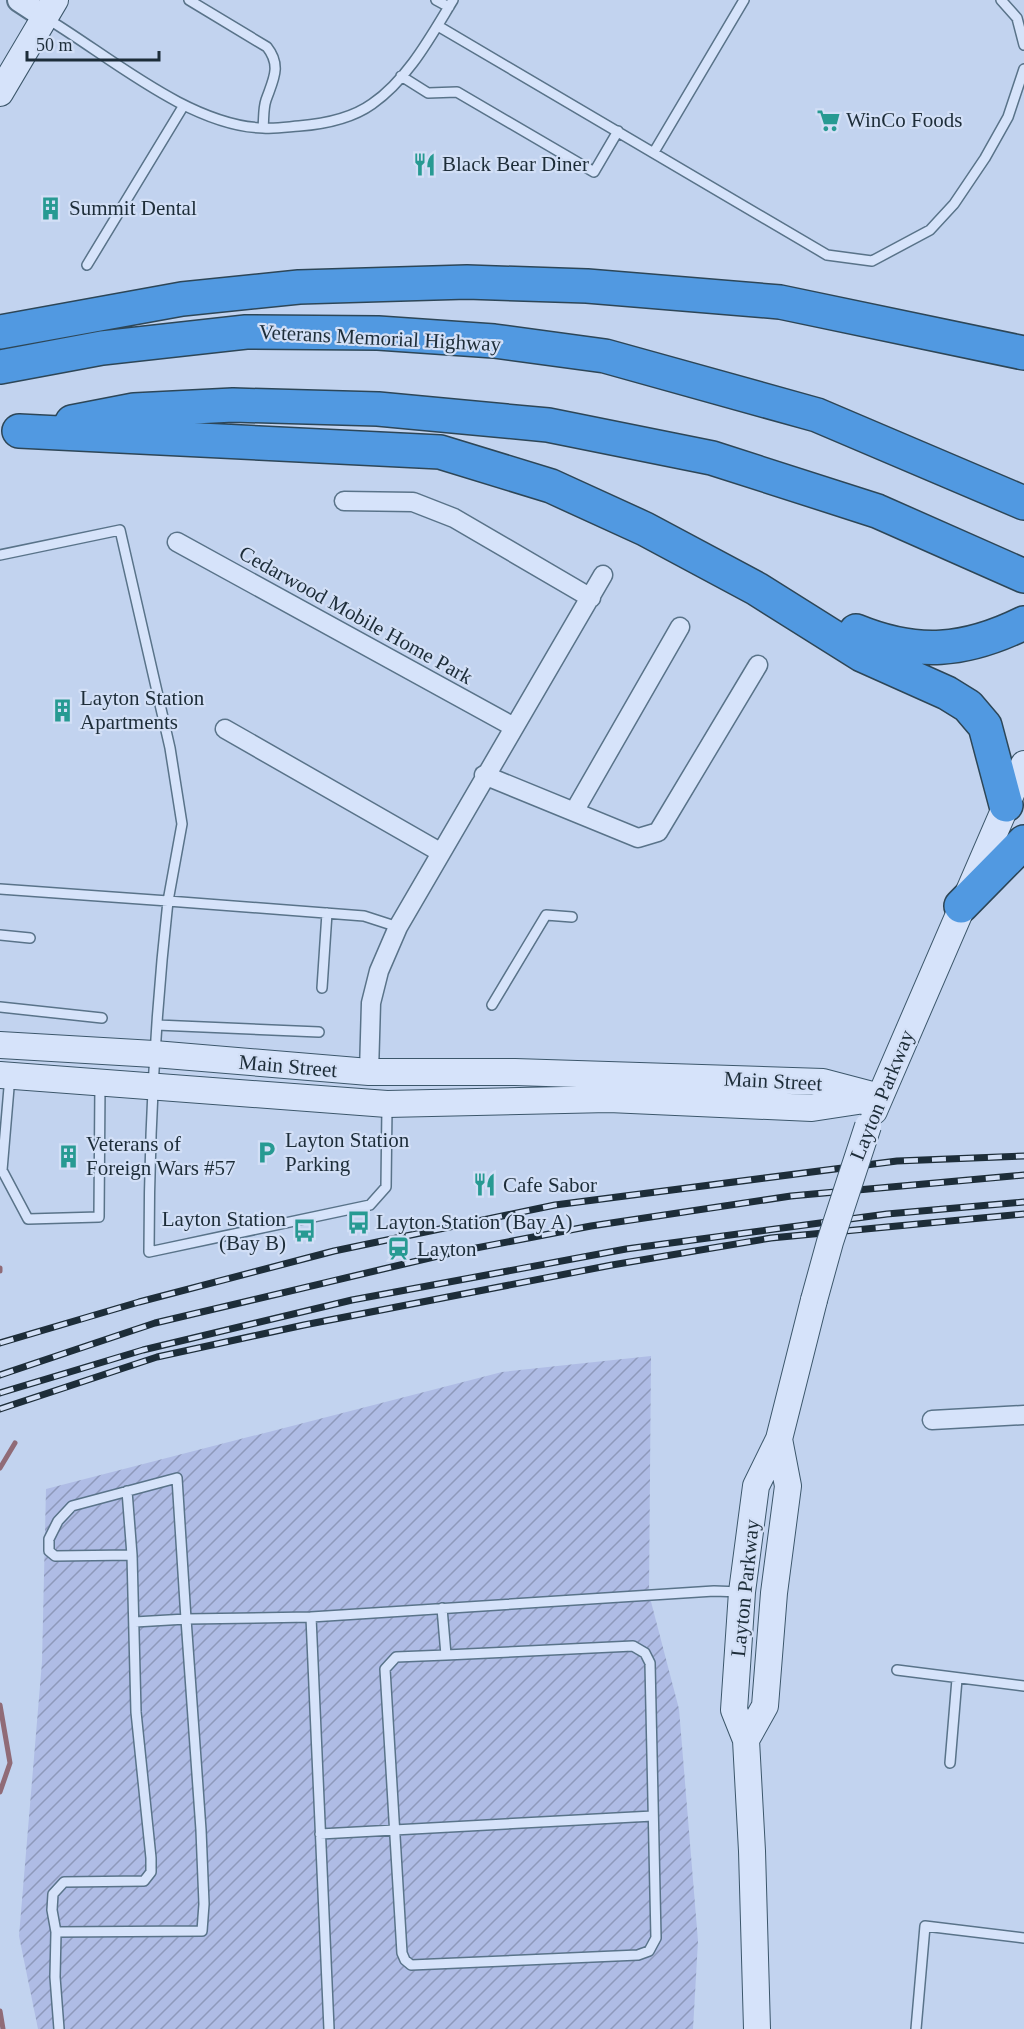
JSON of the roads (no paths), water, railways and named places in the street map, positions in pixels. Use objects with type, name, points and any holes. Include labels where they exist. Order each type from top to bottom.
[{"type":"highway","points":[[0,332],[182,299],[276,289],[466,282],[656,291],[780,302],[1024,353]]},
{"type":"highway","name":"Veterans Memorial Highway","points":[[0,367],[102,348],[246,332],[378,333],[494,341],[604,356],[817,415],[1024,503]]},
{"type":"highway","points":[[954,338],[994,358],[1024,378]]},
{"type":"highway","points":[[9,433],[134,410],[233,405],[378,409],[548,425],[712,458],[877,511],[1024,576]]},
{"type":"highway","points":[[9,433],[440,452],[551,486],[645,529],[758,589],[862,655],[947,693],[968,706],[985,726],[1006,805]]},
{"type":"highway","points":[[758,589],[896,645],[934,648],[978,642],[1024,623]]},
{"type":"highway","points":[[961,906],[1024,842]]},
{"type":"main road","points":[[0,93],[50,9]]},
{"type":"main road","name":"Layton Parkway","points":[[757,2029],[753,1851],[746,1740],[734,1710],[742,1592],[756,1486],[780,1439],[830,1242],[868,1126],[1024,764]]},
{"type":"main road","name":"Main Street","points":[[0,1045],[154,1054],[369,1072],[514,1072],[823,1082],[880,1097]]},
{"type":"main road","name":"Main Street","points":[[5,1075],[152,1088],[387,1104],[609,1100],[812,1108],[880,1097]]},
{"type":"main road","name":"Layton Parkway","points":[[746,1740],[765,1706],[774,1593],[788,1486],[780,1439]]},
{"type":"street","points":[[19,0],[50,9]]},
{"type":"street","points":[[344,501],[412,502],[454,518],[591,598]]},
{"type":"street","name":"Cedarwood Mobile Home Park","points":[[177,542],[514,727]]},
{"type":"street","points":[[369,1072],[371,1003],[379,971],[398,927],[484,775],[591,598],[603,574]]},
{"type":"street","points":[[574,810],[681,627]]},
{"type":"street","points":[[484,775],[638,838],[658,832],[758,665]]},
{"type":"street","points":[[225,729],[440,852]]},
{"type":"street","points":[[932,1420],[1024,1415]]},
{"type":"lane","points":[[189,0],[267,47],[272,54],[276,64],[276,78],[265,103],[263,128]]},
{"type":"lane","points":[[50,9],[184,105],[243,126],[263,128],[322,124],[351,115],[372,104],[401,76],[438,26],[451,3],[436,0]]},
{"type":"lane","points":[[654,152],[744,0]]},
{"type":"lane","points":[[1001,0],[1017,18],[1024,45]]},
{"type":"lane","points":[[438,26],[827,255],[872,261],[930,230],[954,204],[985,158],[1008,117],[1024,69]]},
{"type":"lane","points":[[401,76],[428,93],[457,92],[594,172],[618,131]]},
{"type":"lane","points":[[87,265],[184,105]]},
{"type":"lane","points":[[0,555],[120,530],[170,748],[182,824],[168,901],[157,996],[152,1088],[149,1252],[370,1205],[386,1187],[387,1104]]},
{"type":"lane","points":[[0,889],[364,916],[398,927]]},
{"type":"lane","points":[[322,988],[327,913]]},
{"type":"lane","points":[[492,1005],[546,915],[572,917]]},
{"type":"lane","points":[[0,935],[30,938]]},
{"type":"lane","points":[[0,1007],[102,1018]]},
{"type":"lane","points":[[157,1025],[319,1032]]},
{"type":"lane","points":[[5,1075],[2,1170],[28,1219],[99,1217],[100,1083]]},
{"type":"lane","points":[[56,1932],[202,1931],[204,1904],[201,1830],[177,1478],[72,1506],[58,1521],[49,1539],[49,1551],[55,1556],[132,1555]]},
{"type":"lane","points":[[59,2029],[53,1894],[64,1882],[133,1883],[144,1881],[151,1872],[136,1712],[135,1622],[127,1491]]},
{"type":"lane","points":[[135,1622],[311,1617],[714,1591],[742,1592]]},
{"type":"lane","points":[[442,1608],[446,1655]]},
{"type":"lane","points":[[311,1617],[329,2029]]},
{"type":"lane","points":[[633,1646],[645,1653],[650,1663],[653,1816],[656,1938],[649,1951],[638,1955],[411,1965],[402,1953],[385,1669],[396,1657],[633,1646]]},
{"type":"lane","points":[[897,1670],[1024,1686]]},
{"type":"lane","points":[[950,1763],[957,1679]]},
{"type":"lane","points":[[321,1834],[653,1816]]},
{"type":"lane","points":[[916,2029],[925,1926],[1024,1938]]},
{"type":"waterway","points":[[0,1468],[15,1443]]},
{"type":"waterway","points":[[0,1705],[10,1763],[0,1792]]},
{"type":"waterway","points":[[0,2011],[3,2029]]},
{"type":"railway","points":[[0,1343],[139,1302],[334,1251],[555,1205],[897,1161],[1024,1156]]},
{"type":"railway","points":[[0,1375],[155,1323],[455,1252],[591,1226],[791,1196],[1024,1175]]},
{"type":"railway","points":[[0,1393],[143,1350],[352,1300],[626,1249],[887,1214],[1024,1202]]},
{"type":"railway","points":[[0,1409],[157,1357],[304,1325],[612,1265],[771,1238],[1024,1214]]},
{"type":"place","name":"WinCo Foods","points":[[828,120]]},
{"type":"place","name":"Black Bear Diner","points":[[424,164]]},
{"type":"place","name":"Summit Dental","points":[[51,208]]},
{"type":"place","name":"Layton Station Apartments","points":[[62,710]]},
{"type":"place","name":"Layton Station Parking","points":[[267,1152]]},
{"type":"place","name":"Veterans of Foreign Wars #57","points":[[68,1156]]},
{"type":"place","name":"Cafe Sabor","points":[[485,1185]]},
{"type":"place","name":"Layton Station (Bay A)","points":[[358,1222]]},
{"type":"place","name":"Layton Station (Bay B)","points":[[304,1231]]},
{"type":"place","name":"Layton","points":[[399,1249]]}]
